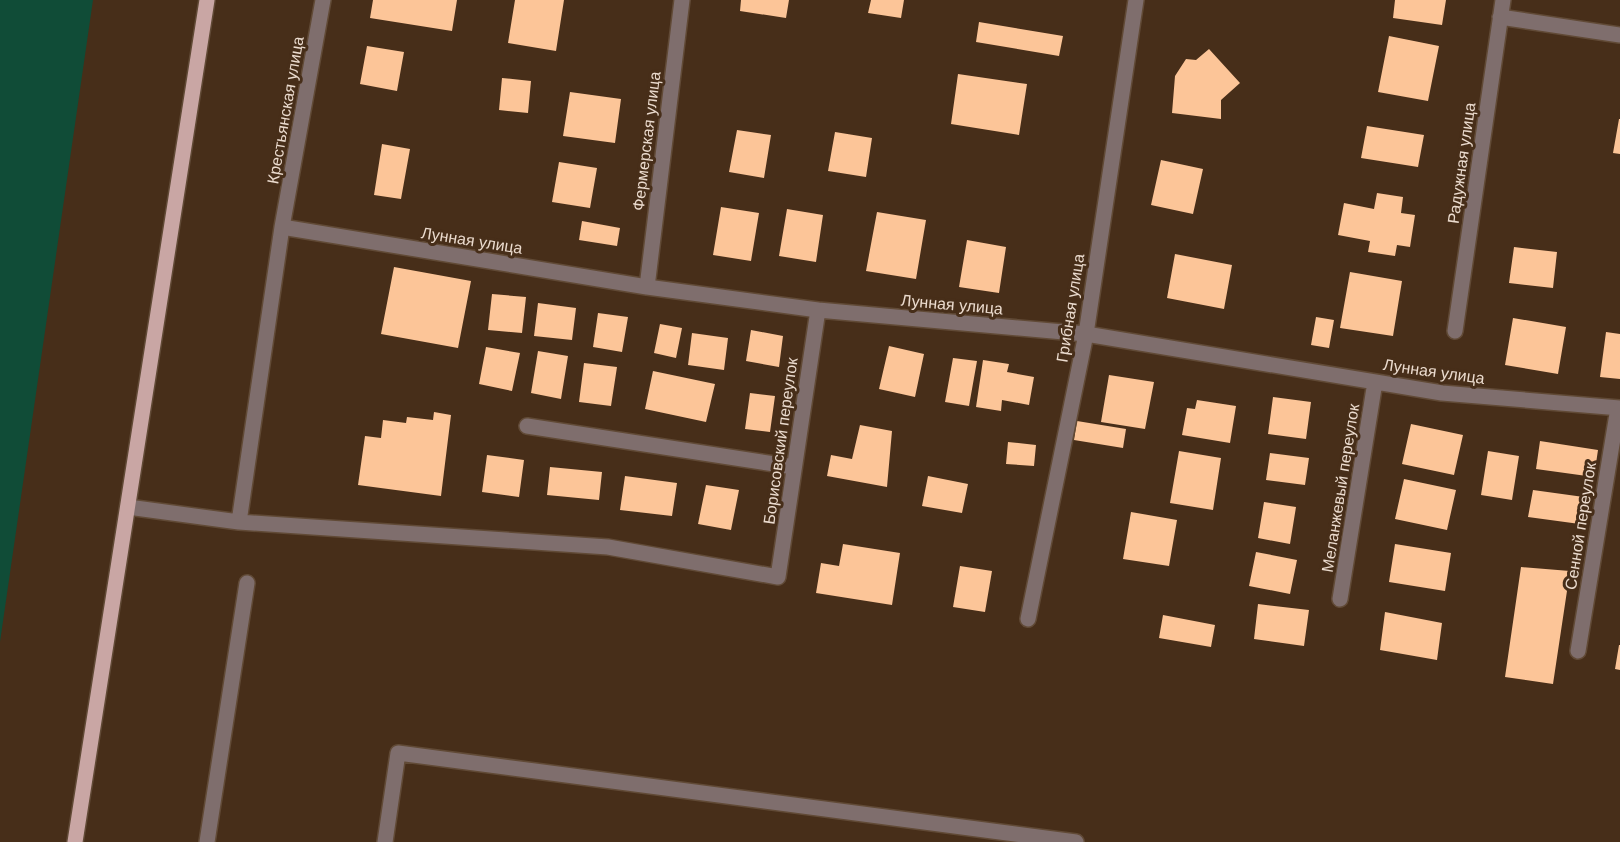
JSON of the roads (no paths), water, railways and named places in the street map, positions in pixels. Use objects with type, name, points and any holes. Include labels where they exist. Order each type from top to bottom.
[{"type":"main road","points":[[75,842],[207,0]]},
{"type":"street","name":"Крестьянская улица","points":[[239,522],[282,227],[322,0]]},
{"type":"street","name":"Фермерская улица","points":[[646,287],[682,0]]},
{"type":"street","name":"Грибная улица","points":[[1028,619],[1086,334],[1136,0]]},
{"type":"street","name":"Радужная улица","points":[[1455,331],[1503,0]]},
{"type":"street","points":[[1500,16],[1620,34]]},
{"type":"street","name":"Лунная улица","points":[[282,227],[646,287],[818,310],[1086,334],[1442,393],[1619,408]]},
{"type":"street","name":"Борисовский переулок","points":[[239,522],[608,548],[778,578],[818,310]]},
{"type":"street","name":"Меланжевый переулок","points":[[1340,599],[1376,382]]},
{"type":"street","name":"Сенной переулок","points":[[1578,651],[1619,408]]},
{"type":"street","points":[[527,426],[795,467]]},
{"type":"street","points":[[128,507],[239,522]]},
{"type":"street","points":[[207,842],[247,583]]},
{"type":"street","points":[[385,842],[398,753],[1076,842]]}]
